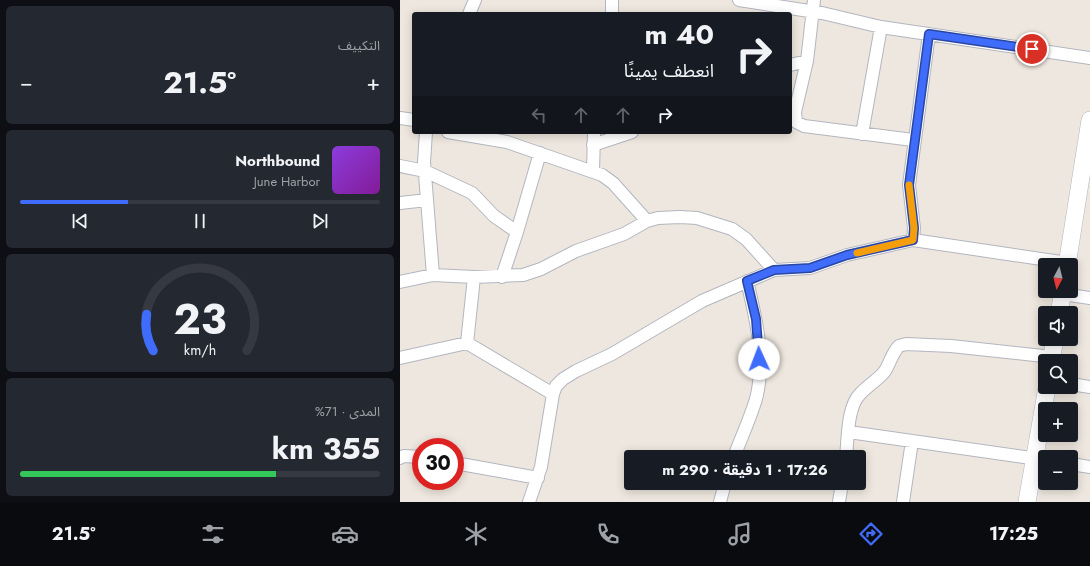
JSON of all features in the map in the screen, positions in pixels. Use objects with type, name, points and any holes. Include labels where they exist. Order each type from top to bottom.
[{"type":"main road","points":[[1068,258],[1090,126]]},
{"type":"main road","points":[[1041,450],[1046,394]]},
{"type":"main road","points":[[1027,502],[1038,466]]},
{"type":"street","points":[[470,12],[475,0]]},
{"type":"street","points":[[612,0],[612,12]]},
{"type":"street","points":[[739,0],[813,6],[881,27],[1090,58]]},
{"type":"street","points":[[813,6],[807,61],[795,112],[796,122],[804,126],[914,140]]},
{"type":"street","points":[[862,134],[881,27]]},
{"type":"street","points":[[913,240],[914,228],[909,185],[929,34]]},
{"type":"street","points":[[792,65],[807,61]]},
{"type":"street","points":[[426,134],[425,171],[433,275]]},
{"type":"street","points":[[460,134],[507,142],[593,172],[612,183],[647,221]]},
{"type":"street","points":[[593,172],[594,134]]},
{"type":"street","points":[[593,145],[626,134]]},
{"type":"street","points":[[502,277],[540,153]]},
{"type":"street","points":[[400,166],[425,171],[472,193],[494,216],[517,232]]},
{"type":"street","points":[[400,203],[427,200]]},
{"type":"street","points":[[400,282],[433,275],[502,277],[523,275],[541,269],[576,251],[624,234],[647,221],[658,218],[697,218],[732,228],[746,239],[774,270]]},
{"type":"street","points":[[529,502],[538,478],[553,394],[556,386],[563,379],[576,371],[612,354],[702,301],[774,270],[810,268],[847,255],[913,240],[1038,259]]},
{"type":"street","points":[[467,343],[474,277]]},
{"type":"street","points":[[737,450],[753,409],[759,378],[756,319],[747,281]]},
{"type":"street","points":[[1078,295],[1090,298]]},
{"type":"street","points":[[400,358],[467,343],[553,394]]},
{"type":"street","points":[[847,450],[850,416],[853,404],[859,394],[876,381],[886,370],[899,346],[906,344],[950,346],[1038,357]]},
{"type":"street","points":[[1078,385],[1090,387]]},
{"type":"street","points":[[849,432],[1038,459]]},
{"type":"street","points":[[903,502],[912,441]]},
{"type":"street","points":[[400,458],[404,456],[412,456]]},
{"type":"street","points":[[464,465],[538,478]]},
{"type":"street","points":[[1078,465],[1090,467]]},
{"type":"street","points":[[720,502],[723,490]]},
{"type":"street","points":[[839,502],[841,490]]},
{"type":"slow traffic","points":[[857,253],[913,240],[914,228],[909,185]]},
{"type":"route","points":[[759,359],[756,319],[747,281],[774,270],[810,268],[847,255],[913,240],[914,228],[909,185],[929,34],[1032,49]]}]
